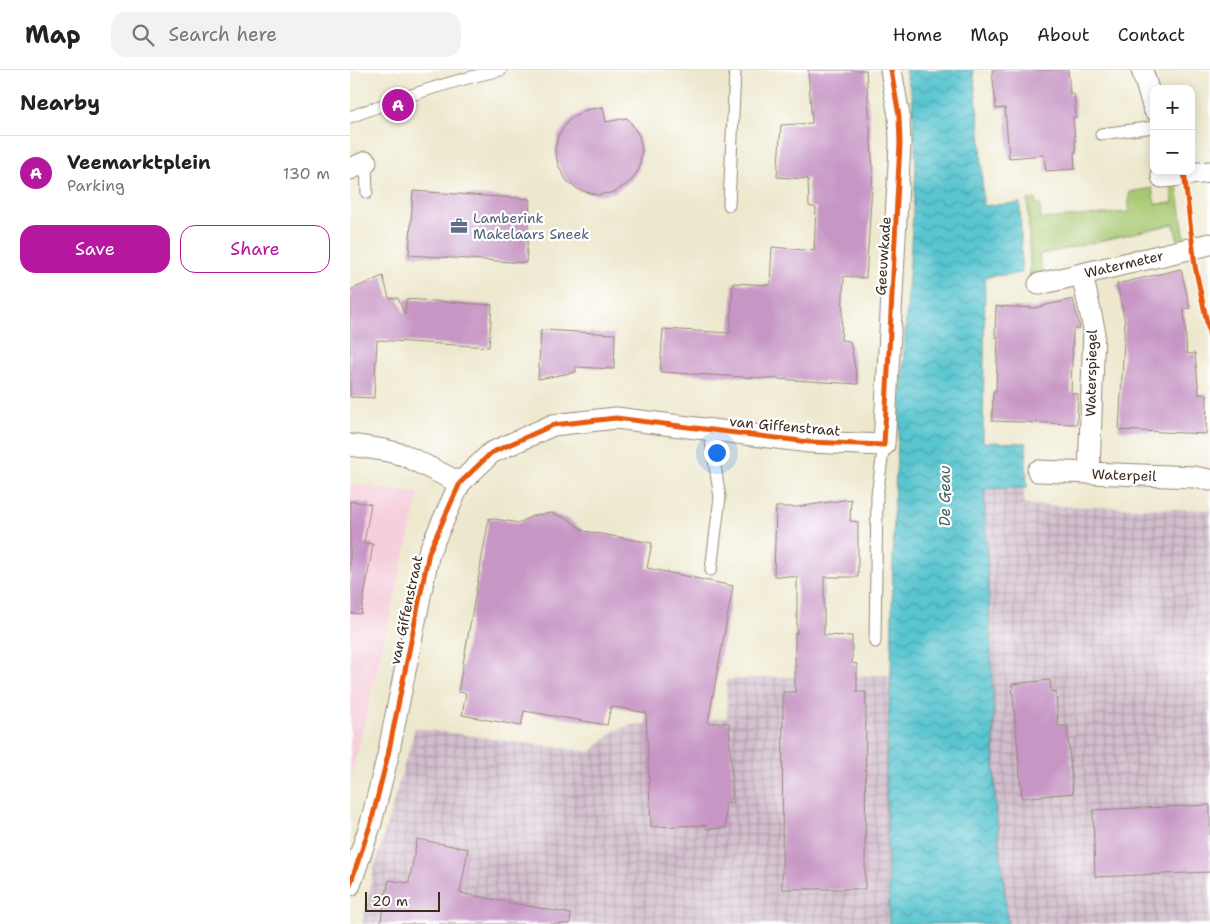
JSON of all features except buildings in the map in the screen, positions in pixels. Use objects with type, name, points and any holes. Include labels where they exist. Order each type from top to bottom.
[{"type":"street","name":"Geeuwkade","points":[[884,444],[900,144],[899,116],[891,70]]},
{"type":"street","points":[[1142,70],[1150,96]]},
{"type":"street","points":[[1195,173],[1210,172]]},
{"type":"street","name":"Watermeter","points":[[1039,284],[1210,244]]},
{"type":"street","name":"Waterspiegel","points":[[1082,274],[1094,329],[1089,473]]},
{"type":"street","name":"van Giffenstraat","points":[[350,885],[371,823],[388,755],[429,552],[460,483],[491,453],[553,425],[616,418],[809,442],[884,444]]},
{"type":"street","points":[[350,445],[384,450],[404,456],[460,483]]},
{"type":"street","name":"Waterpeil","points":[[1038,471],[1194,477],[1210,480]]},
{"type":"lane","points":[[350,117],[416,92],[464,78],[501,70]]},
{"type":"lane","points":[[729,205],[735,70]]},
{"type":"lane","points":[[1101,134],[1150,128]]},
{"type":"lane","points":[[358,166],[367,193]]},
{"type":"lane","points":[[709,430],[720,497],[711,570]]},
{"type":"lane","name":"Geeuwkade","points":[[875,642],[877,495],[884,444]]},
{"type":"shaded area","points":[[973,480],[1024,480],[1024,505],[1210,510],[1210,924],[982,924]]},
{"type":"shaded area","points":[[350,484],[419,494],[350,782]]},
{"type":"shaded area","points":[[912,675],[910,924],[362,924],[374,869],[415,728],[590,752],[616,730],[632,725],[727,718],[726,680],[775,677]]},
{"type":"green space","points":[[1177,185],[1185,241],[1178,242],[1174,224],[1039,255],[1043,273],[1030,274],[1028,200],[1036,199],[1036,204],[1040,204],[1041,219],[1129,212],[1129,192],[1152,188],[1155,204],[1173,203],[1171,186]]},
{"type":"water","name":"De Geau","points":[[905,70],[973,70],[981,142],[983,206],[1020,203],[1022,273],[985,277],[983,442],[1026,443],[1027,488],[984,489],[993,695],[995,800],[1008,924],[889,924],[886,773],[891,670],[894,503],[916,168],[912,96]]},
{"type":"cycle path","points":[[350,885],[371,823],[388,755],[429,552],[460,483],[491,453],[553,425],[616,418],[809,442],[884,445],[900,144],[899,116],[891,70]]},
{"type":"cycle path","points":[[1184,175],[1195,266],[1210,337]]},
{"type":"place","name":"Veemarktplein","points":[[398,105]]},
{"type":"place","name":"Lamberink Makelaars Sneek","points":[[459,226]]}]
